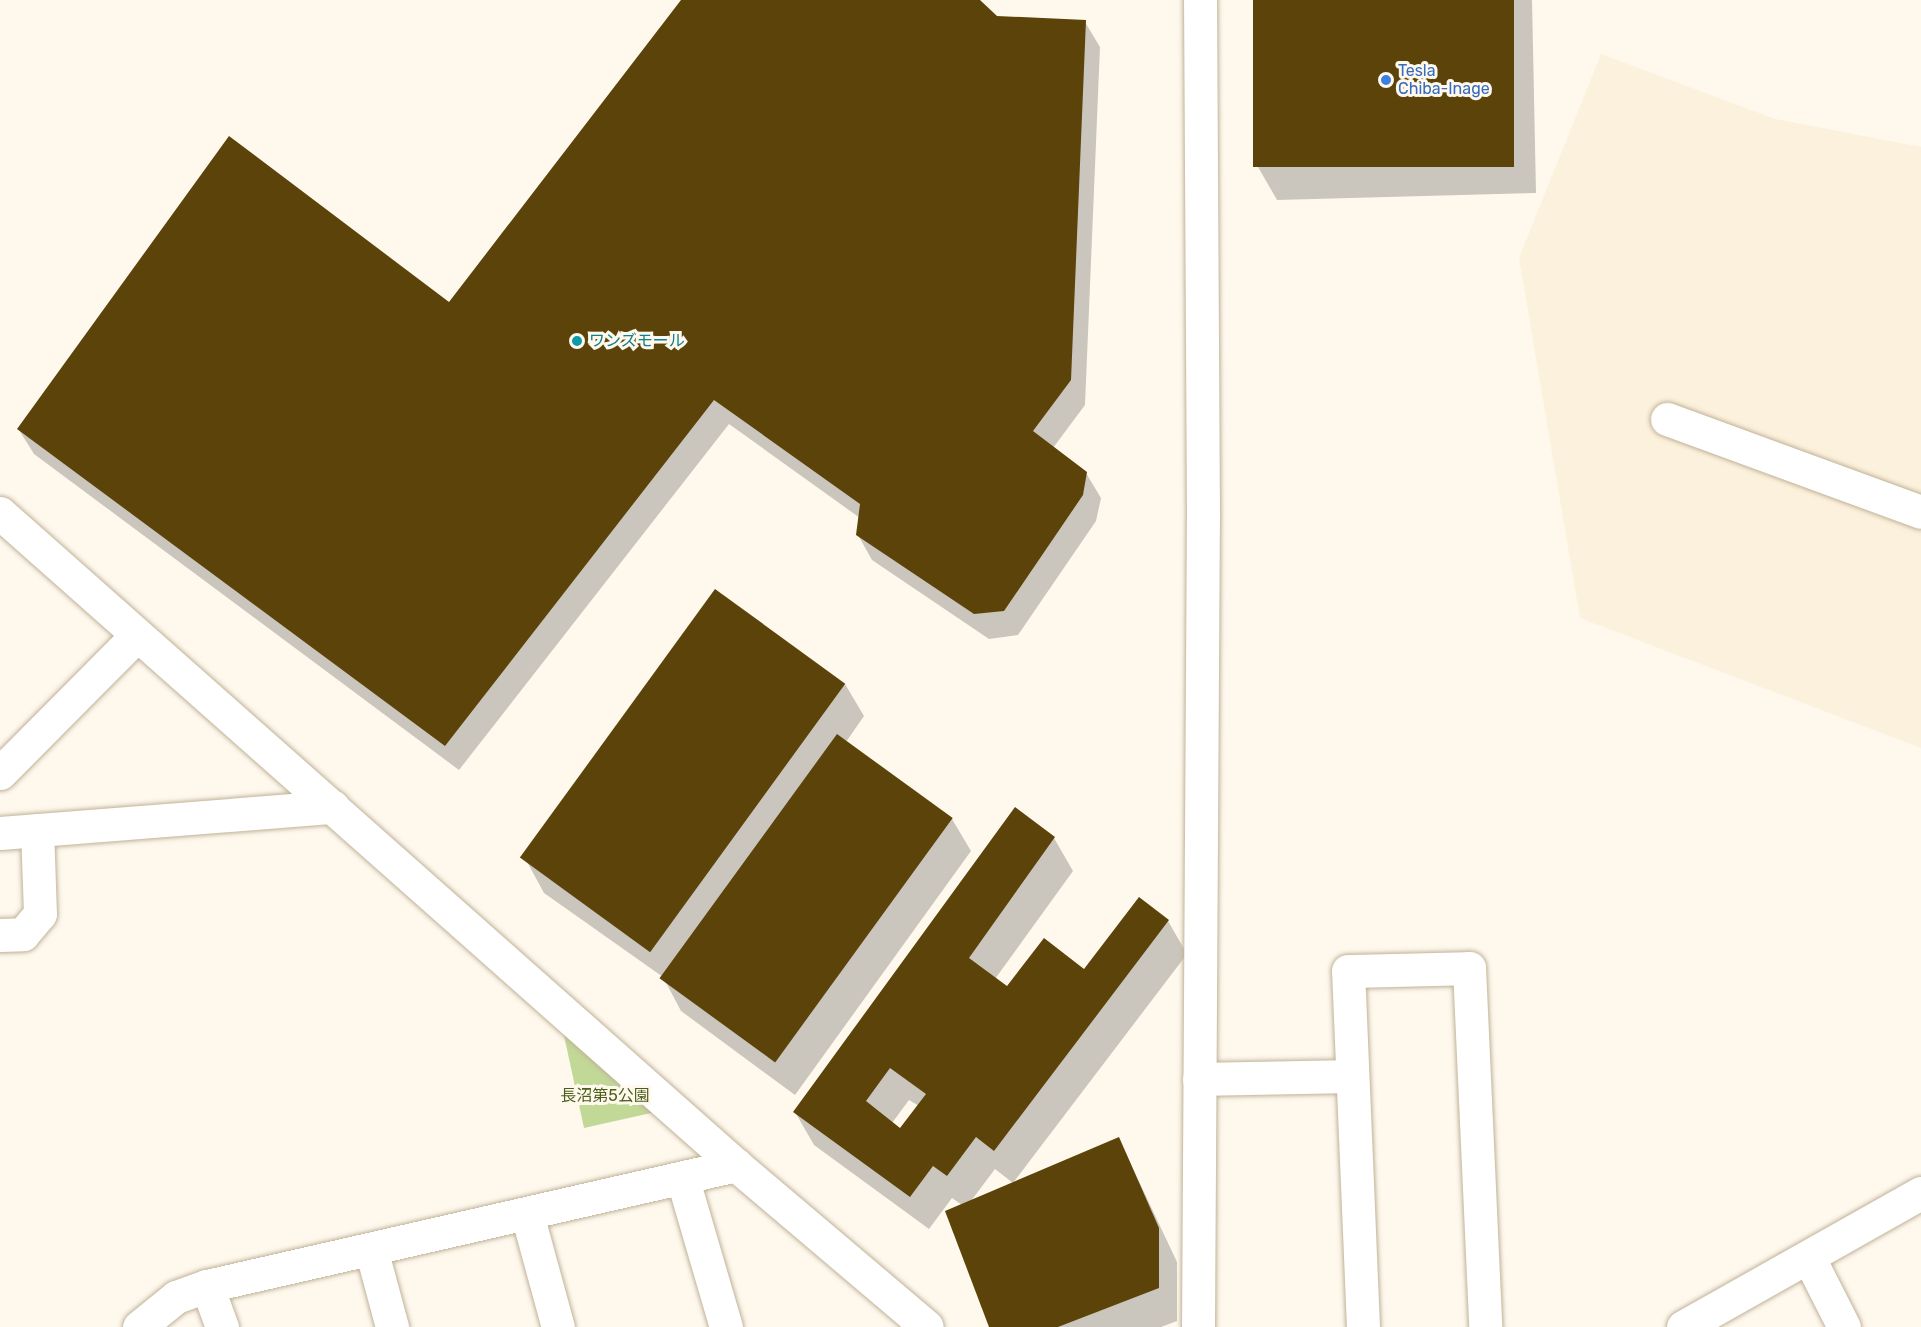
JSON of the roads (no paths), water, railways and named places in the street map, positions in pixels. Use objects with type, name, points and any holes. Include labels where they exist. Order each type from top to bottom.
[{"type":"street","points":[[1198,1327],[1200,0]]},
{"type":"street","points":[[1666,419],[1921,512]]},
{"type":"street","points":[[0,514],[736,1165],[927,1327]]},
{"type":"street","points":[[0,773],[136,636]]},
{"type":"street","points":[[0,833],[333,807]]},
{"type":"street","points":[[0,935],[23,934],[40,914],[37,830]]},
{"type":"street","points":[[1363,1327],[1348,971],[1469,968],[1485,1327]]},
{"type":"street","points":[[1199,1079],[1351,1076]]},
{"type":"street","points":[[139,1327],[176,1297],[207,1286],[683,1180],[736,1165]]},
{"type":"street","points":[[683,1180],[726,1327]]},
{"type":"street","points":[[1683,1327],[1921,1193]]},
{"type":"street","points":[[526,1214],[558,1327]]},
{"type":"street","points":[[371,1249],[392,1327]]},
{"type":"street","points":[[1809,1258],[1844,1327]]},
{"type":"street","points":[[207,1286],[222,1327]]},
{"type":"place","name":"Tesla Chiba-Inage","points":[[1386,80]]},
{"type":"place","name":"ワンズモール","points":[[577,341]]},
{"type":"park label","name":"長沼第5公園","points":[[605,1096]]}]
